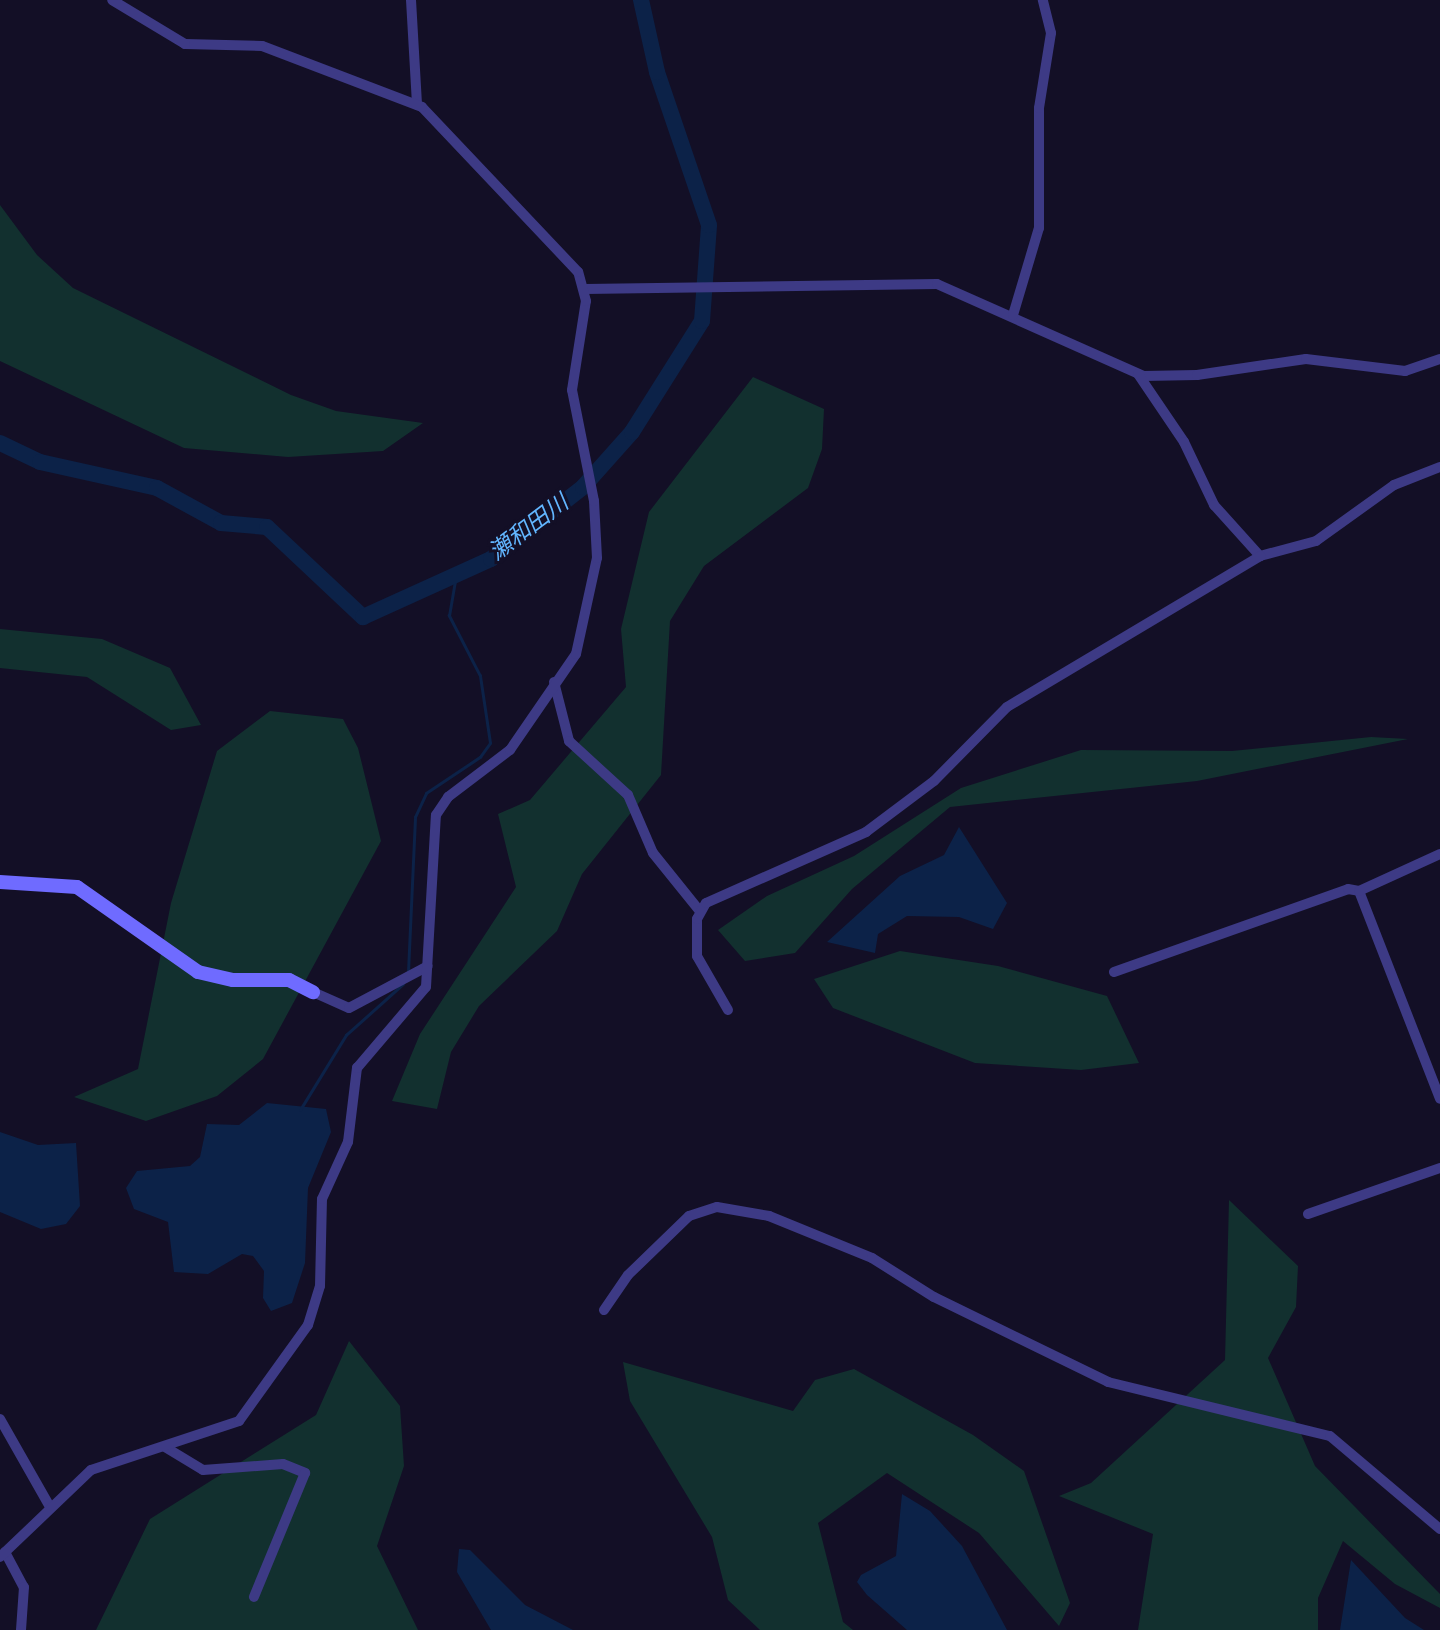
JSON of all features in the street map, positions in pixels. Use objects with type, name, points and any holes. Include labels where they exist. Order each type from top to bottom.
[{"type":"street","points":[[21,1630],[24,1587],[2,1554],[91,1470],[217,1433],[245,1416],[308,1325],[320,1286],[322,1199],[348,1142],[358,1068],[372,1044],[424,992],[428,966],[436,815],[449,797],[510,750],[580,643],[597,558],[594,500],[571,382],[585,289],[578,272],[417,105],[262,46],[185,44],[112,0]]},
{"type":"street","points":[[411,0],[417,105]]},
{"type":"street","points":[[1013,314],[1039,228],[1039,108],[1051,33],[1043,0]]},
{"type":"street","points":[[585,289],[842,290],[927,283],[1013,314],[1137,374],[1197,375],[1307,359],[1405,371],[1440,359]]},
{"type":"street","points":[[1137,374],[1184,442],[1214,505],[1260,556]]},
{"type":"street","points":[[699,910],[730,888],[866,832],[934,781],[1007,707],[1260,556],[1316,541],[1394,485],[1440,467]]},
{"type":"street","points":[[554,682],[569,741],[628,795],[653,853],[699,910],[697,956],[728,1010]]},
{"type":"street","points":[[1114,972],[1348,889],[1359,891],[1440,854]]},
{"type":"street","points":[[0,882],[77,887],[198,972],[233,980],[289,980],[349,1008],[428,966]]},
{"type":"street","points":[[1359,891],[1440,1098]]},
{"type":"street","points":[[1308,1214],[1440,1168]]},
{"type":"street","points":[[604,1310],[681,1223],[705,1209],[734,1208],[819,1233],[934,1297],[1117,1385],[1340,1437],[1440,1530]]},
{"type":"street","points":[[0,1419],[50,1507]]},
{"type":"street","points":[[164,1447],[211,1472],[274,1464],[302,1470],[292,1515],[254,1597]]},
{"type":"green space","points":[[0,205],[37,255],[73,288],[291,395],[336,411],[423,423],[383,451],[288,457],[184,448],[0,361]]},
{"type":"green space","points":[[753,377],[824,409],[822,449],[808,488],[704,566],[670,621],[661,775],[582,874],[557,931],[479,1006],[451,1052],[437,1109],[392,1101],[420,1034],[516,887],[498,814],[530,800],[626,687],[621,629],[649,512]]},
{"type":"green space","points":[[0,629],[102,639],[170,668],[201,725],[171,730],[87,677],[0,668]]},
{"type":"green space","points":[[270,711],[343,719],[358,748],[381,841],[263,1059],[217,1096],[146,1121],[74,1097],[138,1069],[171,903],[217,751]]},
{"type":"green space","points":[[1371,737],[1408,739],[1197,781],[950,807],[852,889],[795,953],[745,961],[718,930],[767,896],[854,856],[961,788],[1081,750],[1232,751]]},
{"type":"green space","points":[[900,951],[998,966],[1107,996],[1139,1063],[1081,1070],[975,1063],[833,1008],[814,979]]},
{"type":"green space","points":[[1229,1200],[1298,1266],[1296,1307],[1268,1358],[1315,1466],[1440,1594],[1440,1608],[1395,1584],[1343,1541],[1318,1598],[1318,1630],[1138,1630],[1153,1534],[1059,1496],[1091,1483],[1225,1360]]},
{"type":"green space","points":[[349,1341],[400,1406],[404,1466],[377,1546],[418,1630],[96,1630],[150,1519],[316,1415]]},
{"type":"green space","points":[[623,1362],[793,1411],[815,1380],[854,1369],[973,1435],[1024,1471],[1070,1603],[1059,1626],[979,1533],[887,1473],[818,1523],[843,1622],[853,1630],[760,1630],[728,1600],[712,1537],[630,1401]]},
{"type":"water","points":[[959,827],[1007,903],[993,929],[959,917],[907,916],[878,934],[875,953],[827,942],[900,876],[944,855]]},
{"type":"water","points":[[267,1103],[326,1109],[331,1132],[308,1188],[305,1263],[292,1303],[271,1311],[263,1298],[264,1271],[253,1256],[242,1254],[208,1274],[174,1272],[168,1222],[134,1209],[126,1188],[137,1171],[190,1166],[200,1157],[207,1124],[239,1125]]},
{"type":"water","points":[[0,1132],[38,1145],[76,1143],[80,1206],[66,1224],[41,1229],[0,1212]]},
{"type":"water","points":[[902,1494],[930,1511],[962,1546],[1007,1630],[907,1630],[867,1595],[857,1582],[861,1575],[896,1556]]},
{"type":"water","points":[[459,1549],[470,1550],[525,1605],[573,1630],[491,1630],[457,1572]]},
{"type":"water","points":[[1351,1560],[1405,1618],[1424,1630],[1340,1630]]},
{"type":"waterway","name":"瀬和田川","points":[[0,443],[40,462],[157,488],[221,523],[267,527],[363,617],[491,559],[583,487],[632,432],[702,321],[709,225],[657,72],[641,0]]},
{"type":"waterway","points":[[408,972],[415,817],[426,793],[480,757],[490,743],[480,676],[449,616],[456,575]]},
{"type":"waterway","points":[[300,1110],[346,1035],[403,984]]}]
